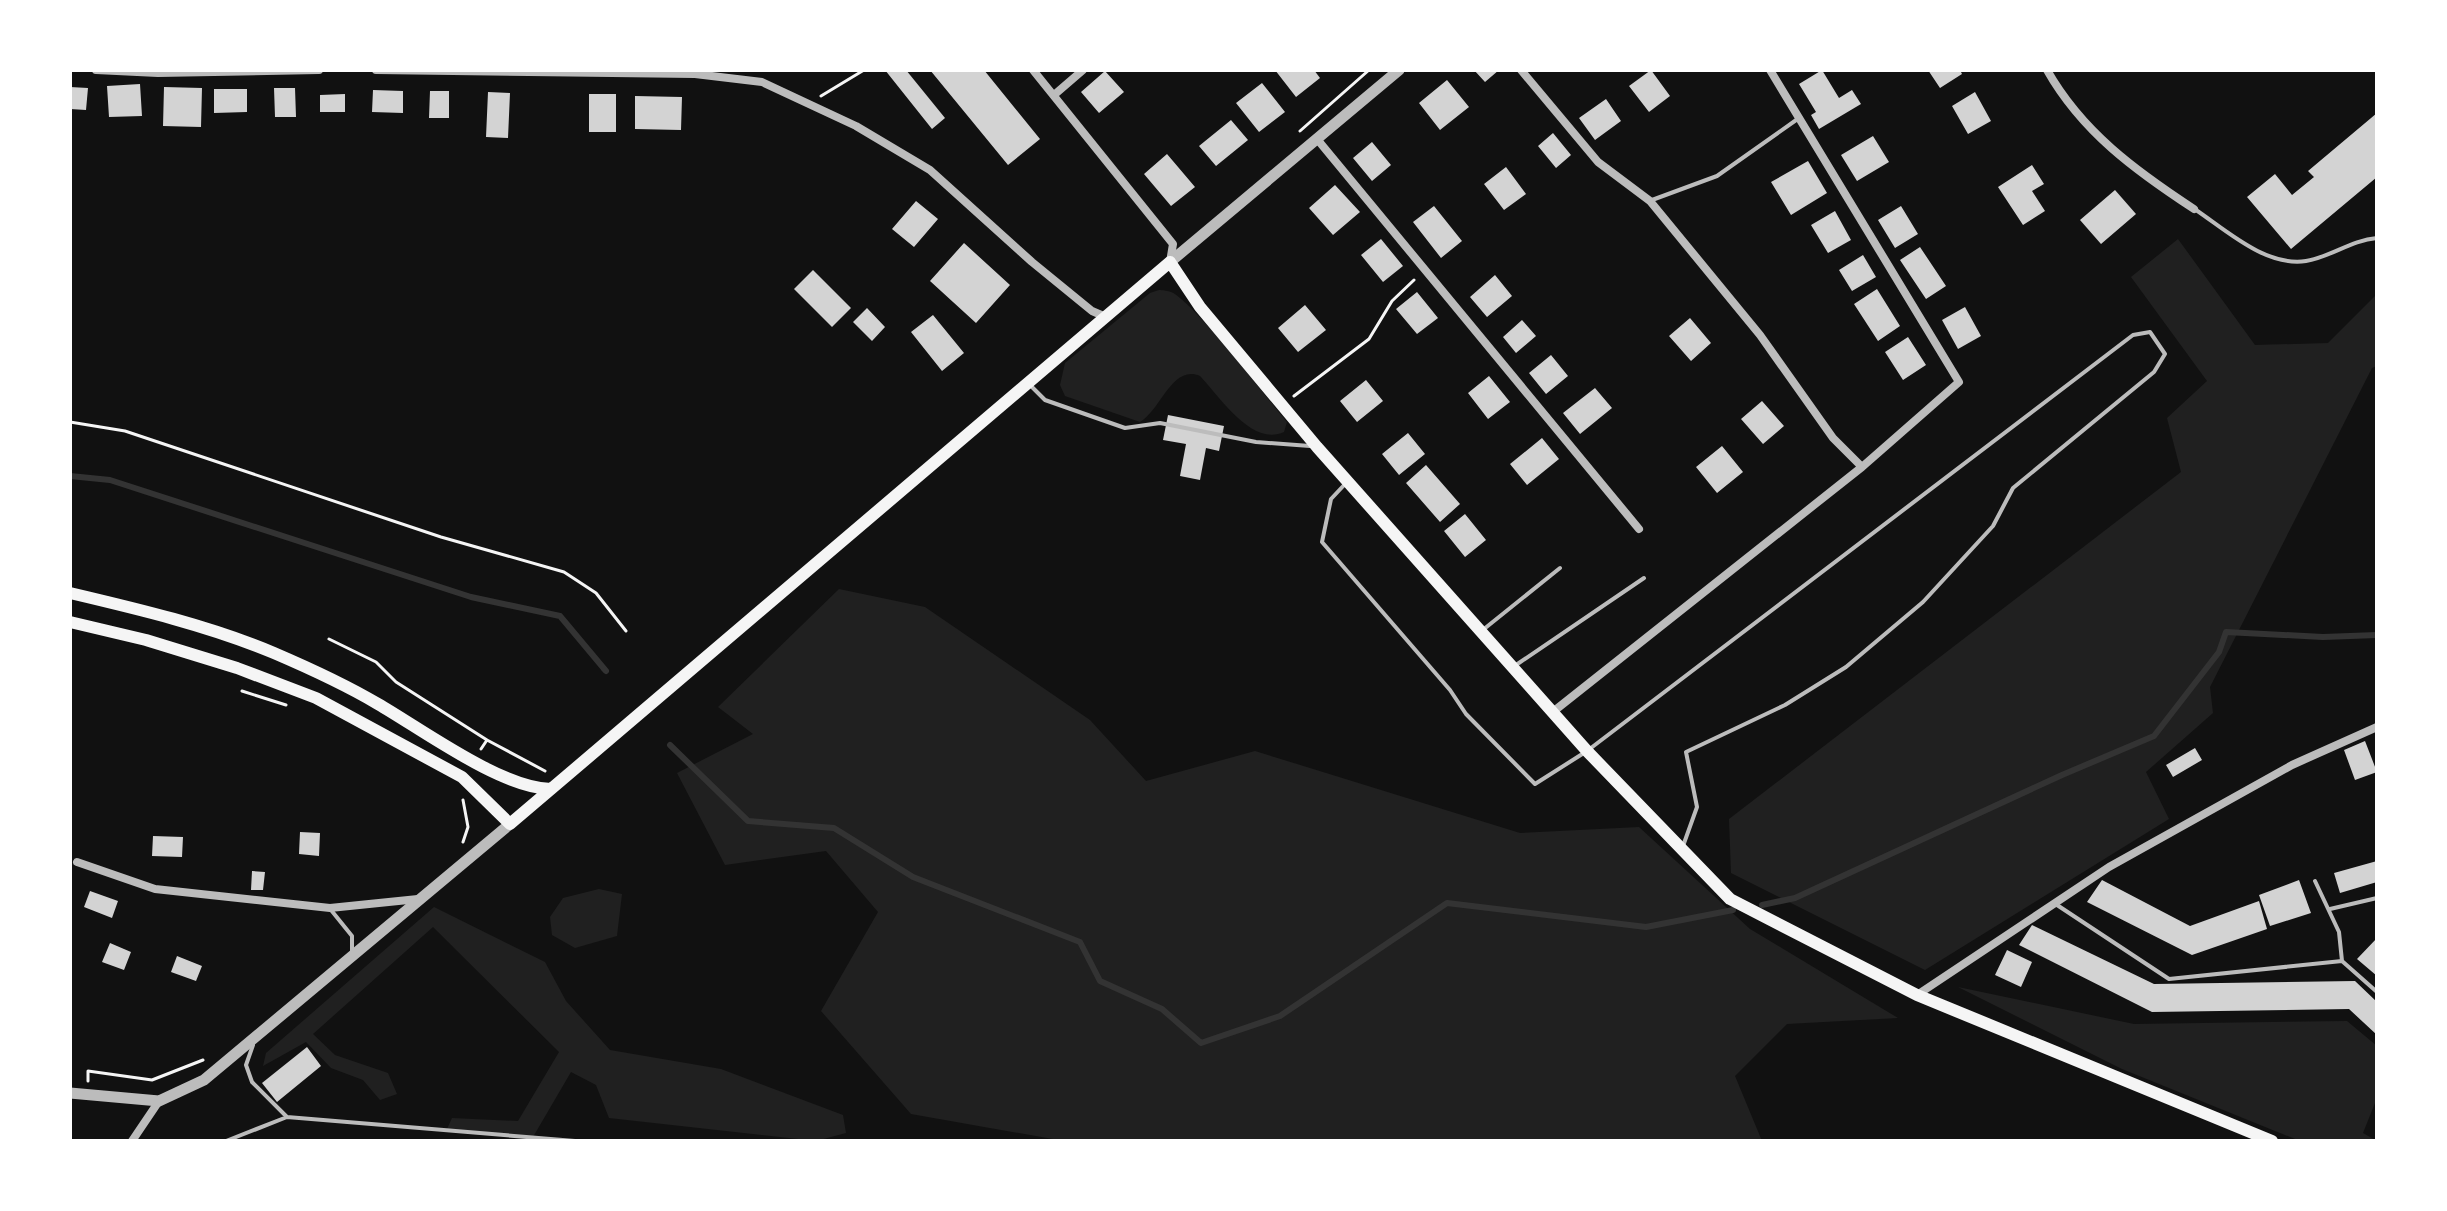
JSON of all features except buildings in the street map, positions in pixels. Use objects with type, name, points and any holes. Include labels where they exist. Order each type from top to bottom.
[{"type":"main road","points":[[70,622],[146,640],[237,668],[316,698],[462,777],[510,824],[1170,262],[1200,307],[1317,447],[1587,751],[1730,899],[1917,995],[2272,1141]]},
{"type":"main road","points":[[70,593],[139,609],[273,652],[374,701],[474,760],[532,788],[551,789]]},
{"type":"street","points":[[96,70],[319,70]]},
{"type":"street","points":[[376,70],[695,72],[762,82],[856,126],[930,170],[1032,262],[1092,311],[1106,317]]},
{"type":"street","points":[[1033,70],[1173,244],[1170,262]]},
{"type":"street","points":[[1054,95],[1083,70]]},
{"type":"street","points":[[1170,262],[1399,70]]},
{"type":"street","points":[[1521,70],[1598,162],[1650,201],[1760,335],[1833,438],[1862,467]]},
{"type":"street","points":[[1554,711],[1862,467],[1959,382],[1770,70]]},
{"type":"street","points":[[2047,70],[2061,94],[2127,165],[2194,209]]},
{"type":"street","points":[[1317,139],[1639,529]]},
{"type":"street","points":[[1917,995],[2122,859],[2292,765],[2377,727]]},
{"type":"street","points":[[70,1093],[159,1101],[204,1080],[510,824]]},
{"type":"street","points":[[77,862],[155,889],[330,908],[422,898]]},
{"type":"street","points":[[132,1141],[159,1101]]},
{"type":"lane","points":[[1650,201],[1717,176],[1799,118]]},
{"type":"lane","points":[[2194,209],[2274,258],[2307,261],[2358,240],[2377,238]]},
{"type":"lane","points":[[1348,481],[1331,499],[1322,542],[1450,690],[1466,714],[1535,784],[1587,751],[2133,335],[2150,332],[2165,354],[2154,372],[2013,488],[1993,526],[1923,602],[1846,667],[1785,705],[1686,752],[1697,807],[1682,849]]},
{"type":"lane","points":[[1027,383],[1045,400],[1125,428],[1160,423],[1256,442],[1317,447]]},
{"type":"lane","points":[[1482,631],[1560,568]]},
{"type":"lane","points":[[1514,666],[1644,578]]},
{"type":"lane","points":[[2315,881],[2339,932],[2342,961],[2377,992]]},
{"type":"lane","points":[[2330,909],[2377,898]]},
{"type":"lane","points":[[2057,905],[2169,979],[2342,961]]},
{"type":"lane","points":[[330,908],[352,936],[352,957]]},
{"type":"lane","points":[[255,1040],[246,1065],[252,1082],[287,1117]]},
{"type":"lane","points":[[226,1141],[287,1117],[575,1141]]},
{"type":"path","points":[[807,104],[864,70]]},
{"type":"path","points":[[1298,133],[1369,70]]},
{"type":"path","points":[[1282,406],[1369,339],[1392,301],[1424,270]]},
{"type":"path","points":[[70,422],[125,431],[441,537],[564,572],[596,593],[626,631]]},
{"type":"path","points":[[329,639],[376,662],[396,682],[487,740],[549,772]]},
{"type":"path","points":[[474,760],[487,740]]},
{"type":"path","points":[[455,850],[468,834],[464,804],[457,785],[462,777]]},
{"type":"path","points":[[87,1096],[88,1071],[152,1080],[205,1059]]},
{"type":"shaded area","points":[[2178,239],[2255,345],[2328,343],[2377,294],[2377,366],[2372,368],[2210,687],[2213,713],[2146,772],[2169,819],[1925,970],[1731,873],[1729,819],[2181,472],[2167,418],[2207,381],[2131,277]]},
{"type":"shaded area","points":[[1159,290],[1171,292],[1181,299],[1212,331],[1287,422],[1284,432],[1272,435],[1260,433],[1238,418],[1200,376],[1190,374],[1174,382],[1140,422],[1065,396],[1060,385],[1065,363],[1150,293]]},
{"type":"shaded area","points":[[839,589],[925,607],[1090,720],[1146,781],[1255,751],[1520,833],[1639,827],[1750,929],[1898,1018],[1787,1024],[1735,1076],[1762,1141],[1064,1141],[911,1114],[821,1011],[878,912],[826,851],[725,865],[677,773],[753,734],[718,707]]},
{"type":"shaded area","points":[[599,889],[622,894],[617,936],[575,948],[552,935],[550,917],[563,898]]},
{"type":"shaded area","points":[[434,907],[545,962],[566,1001],[610,1050],[721,1069],[843,1115],[846,1133],[816,1141],[609,1118],[596,1085],[571,1072],[533,1137],[447,1129],[452,1118],[518,1121],[559,1052],[433,927],[313,1034],[335,1055],[388,1073],[397,1094],[380,1100],[363,1080],[331,1068],[306,1042],[263,1066],[266,1053]]},
{"type":"shaded area","points":[[1958,987],[2134,1024],[2347,1021],[2377,1046],[2377,1098],[2363,1133],[2377,1141],[2300,1141],[2122,1069]]},
{"type":"waterway","points":[[70,476],[110,480],[471,597],[560,616],[606,671],[604,669]]},
{"type":"waterway","points":[[1762,905],[1795,898],[2154,736],[2219,652],[2226,632],[2323,637],[2377,635]]},
{"type":"waterway","points":[[670,745],[748,821],[834,828],[913,877],[1080,942],[1100,981],[1162,1009],[1201,1043],[1280,1016],[1447,903],[1646,927],[1733,910]]}]
